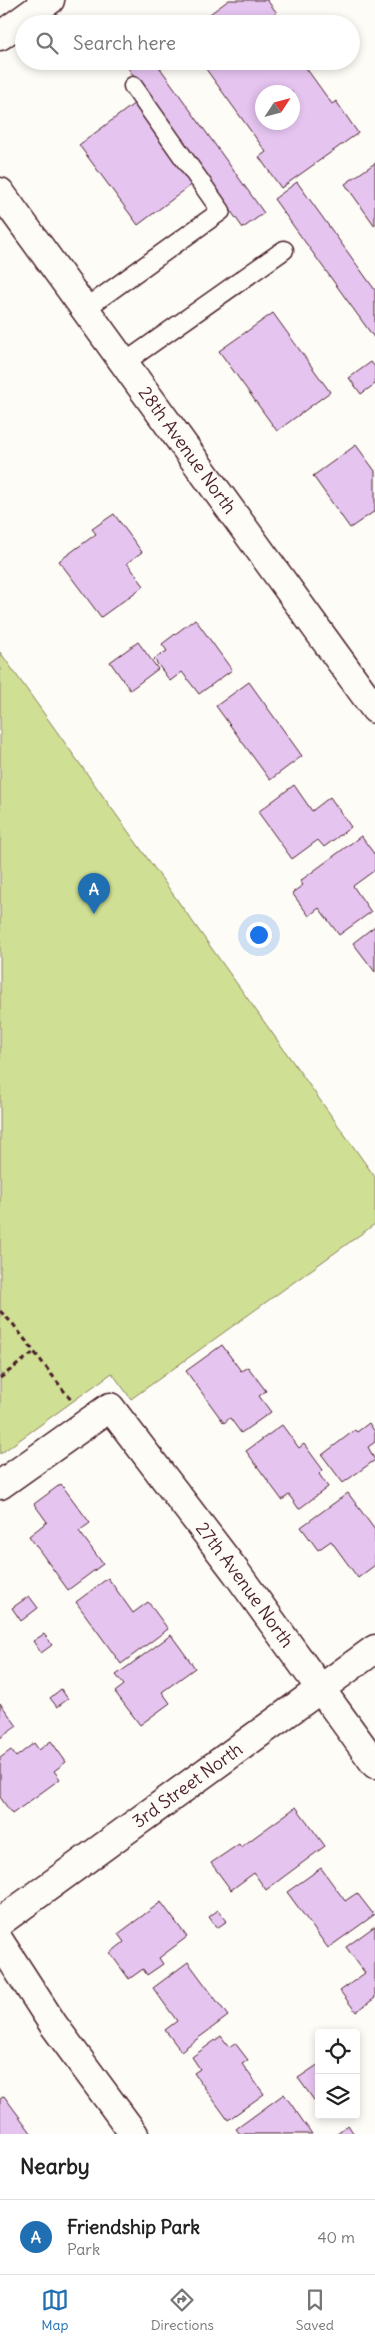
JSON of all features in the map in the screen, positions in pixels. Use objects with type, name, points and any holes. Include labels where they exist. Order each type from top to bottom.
[{"type":"street","points":[[29,15],[50,0]]},
{"type":"street","points":[[0,36],[15,25]]},
{"type":"street","name":"28th Avenue North","points":[[0,192],[375,709]]},
{"type":"street","name":"27th Avenue North","points":[[88,1423],[110,1407],[236,1572],[375,1764]]},
{"type":"street","points":[[0,1486],[88,1423]]},
{"type":"street","name":"3rd Street North","points":[[0,1922],[375,1649]]},
{"type":"street","points":[[0,1942],[53,2024],[134,2134]]},
{"type":"lane","points":[[85,309],[221,211],[133,86]]},
{"type":"lane","points":[[124,363],[284,250]]},
{"type":"path","points":[[0,1311],[88,1423]]},
{"type":"path","points":[[0,1378],[34,1352]]},
{"type":"green space","points":[[0,652],[375,1177],[375,1224],[131,1399],[112,1373],[0,1454]]},
{"type":"building","points":[[229,0],[267,0],[277,13],[274,15],[208,15]]},
{"type":"building","points":[[129,70],[161,70],[264,213],[243,228]]},
{"type":"building","points":[[207,70],[307,70],[332,104],[336,101],[358,133],[281,188],[259,157],[266,152]]},
{"type":"building","points":[[135,103],[194,183],[138,225],[79,145]]},
{"type":"building","points":[[375,163],[375,226],[345,184]]},
{"type":"building","points":[[297,182],[375,290],[375,339],[274,199]]},
{"type":"building","points":[[273,313],[330,392],[277,431],[219,351]]},
{"type":"building","points":[[371,362],[375,367],[375,384],[361,394],[349,378]]},
{"type":"building","points":[[356,445],[375,471],[375,511],[350,528],[313,476]]},
{"type":"building","points":[[114,514],[142,552],[127,563],[144,586],[101,617],[59,561],[96,534],[92,529]]},
{"type":"building","points":[[195,619],[232,670],[199,694],[182,672],[170,681],[154,659],[167,651],[162,644]]},
{"type":"building","points":[[138,642],[158,669],[130,690],[110,662]]},
{"type":"building","points":[[249,682],[302,756],[270,780],[216,706]]},
{"type":"building","points":[[294,785],[312,811],[330,797],[351,827],[324,847],[318,840],[292,859],[258,812]]},
{"type":"building","points":[[361,836],[375,855],[375,870],[353,886],[371,912],[339,935],[319,908],[309,916],[292,893],[303,885],[300,881]]},
{"type":"building","points":[[375,926],[375,972],[353,943]]},
{"type":"building","points":[[222,1345],[241,1371],[248,1367],[266,1391],[259,1396],[271,1412],[241,1433],[230,1418],[224,1423],[186,1371]]},
{"type":"building","points":[[369,1423],[375,1432],[375,1442],[368,1447],[375,1460],[343,1483],[322,1455],[355,1430],[357,1432]]},
{"type":"building","points":[[282,1425],[299,1448],[304,1444],[323,1470],[319,1474],[328,1487],[299,1509],[289,1495],[282,1500],[246,1451]]},
{"type":"building","points":[[61,1484],[90,1523],[79,1531],[103,1564],[68,1590],[29,1536],[47,1522],[34,1504]]},
{"type":"building","points":[[348,1493],[375,1530],[375,1565],[358,1578],[331,1541],[318,1550],[301,1527]]},
{"type":"building","points":[[108,1578],[133,1613],[148,1602],[168,1629],[121,1664],[76,1602]]},
{"type":"building","points":[[29,1596],[38,1608],[21,1621],[12,1608]]},
{"type":"building","points":[[44,1634],[52,1645],[41,1653],[33,1641]]},
{"type":"building","points":[[171,1635],[195,1668],[162,1692],[170,1703],[140,1725],[115,1692],[124,1685],[116,1675]]},
{"type":"building","points":[[61,1689],[68,1699],[57,1707],[50,1698]]},
{"type":"building","points":[[0,1703],[17,1726],[0,1738]]},
{"type":"building","points":[[51,1741],[66,1762],[54,1771],[60,1779],[12,1814],[0,1797],[0,1758],[11,1750],[16,1757],[34,1743],[39,1750]]},
{"type":"building","points":[[296,1807],[325,1846],[266,1890],[254,1873],[231,1890],[211,1863],[239,1844],[241,1847]]},
{"type":"building","points":[[321,1868],[345,1901],[357,1893],[374,1915],[328,1948],[287,1892]]},
{"type":"building","points":[[161,1902],[187,1937],[159,1958],[163,1964],[147,1975],[143,1969],[129,1979],[110,1953],[124,1942],[118,1934]]},
{"type":"building","points":[[218,1910],[227,1921],[217,1928],[209,1917]]},
{"type":"building","points":[[375,1926],[375,1998],[356,2012],[340,1991],[365,1973],[346,1947]]},
{"type":"building","points":[[188,1962],[228,2016],[181,2051],[165,2030],[177,2021],[153,1988]]},
{"type":"building","points":[[221,2036],[229,2047],[235,2043],[248,2060],[242,2064],[264,2094],[228,2120],[194,2073],[200,2069],[192,2057]]},
{"type":"building","points":[[315,2067],[315,2101],[298,2078]]},
{"type":"building","points":[[284,2094],[312,2134],[240,2134],[236,2129]]},
{"type":"building","points":[[4,2096],[32,2134],[0,2134],[0,2099]]},
{"type":"building","points":[[348,2125],[354,2134],[337,2134],[337,2133]]},
{"type":"place","name":"Friendship Park","points":[[94,914]]}]
